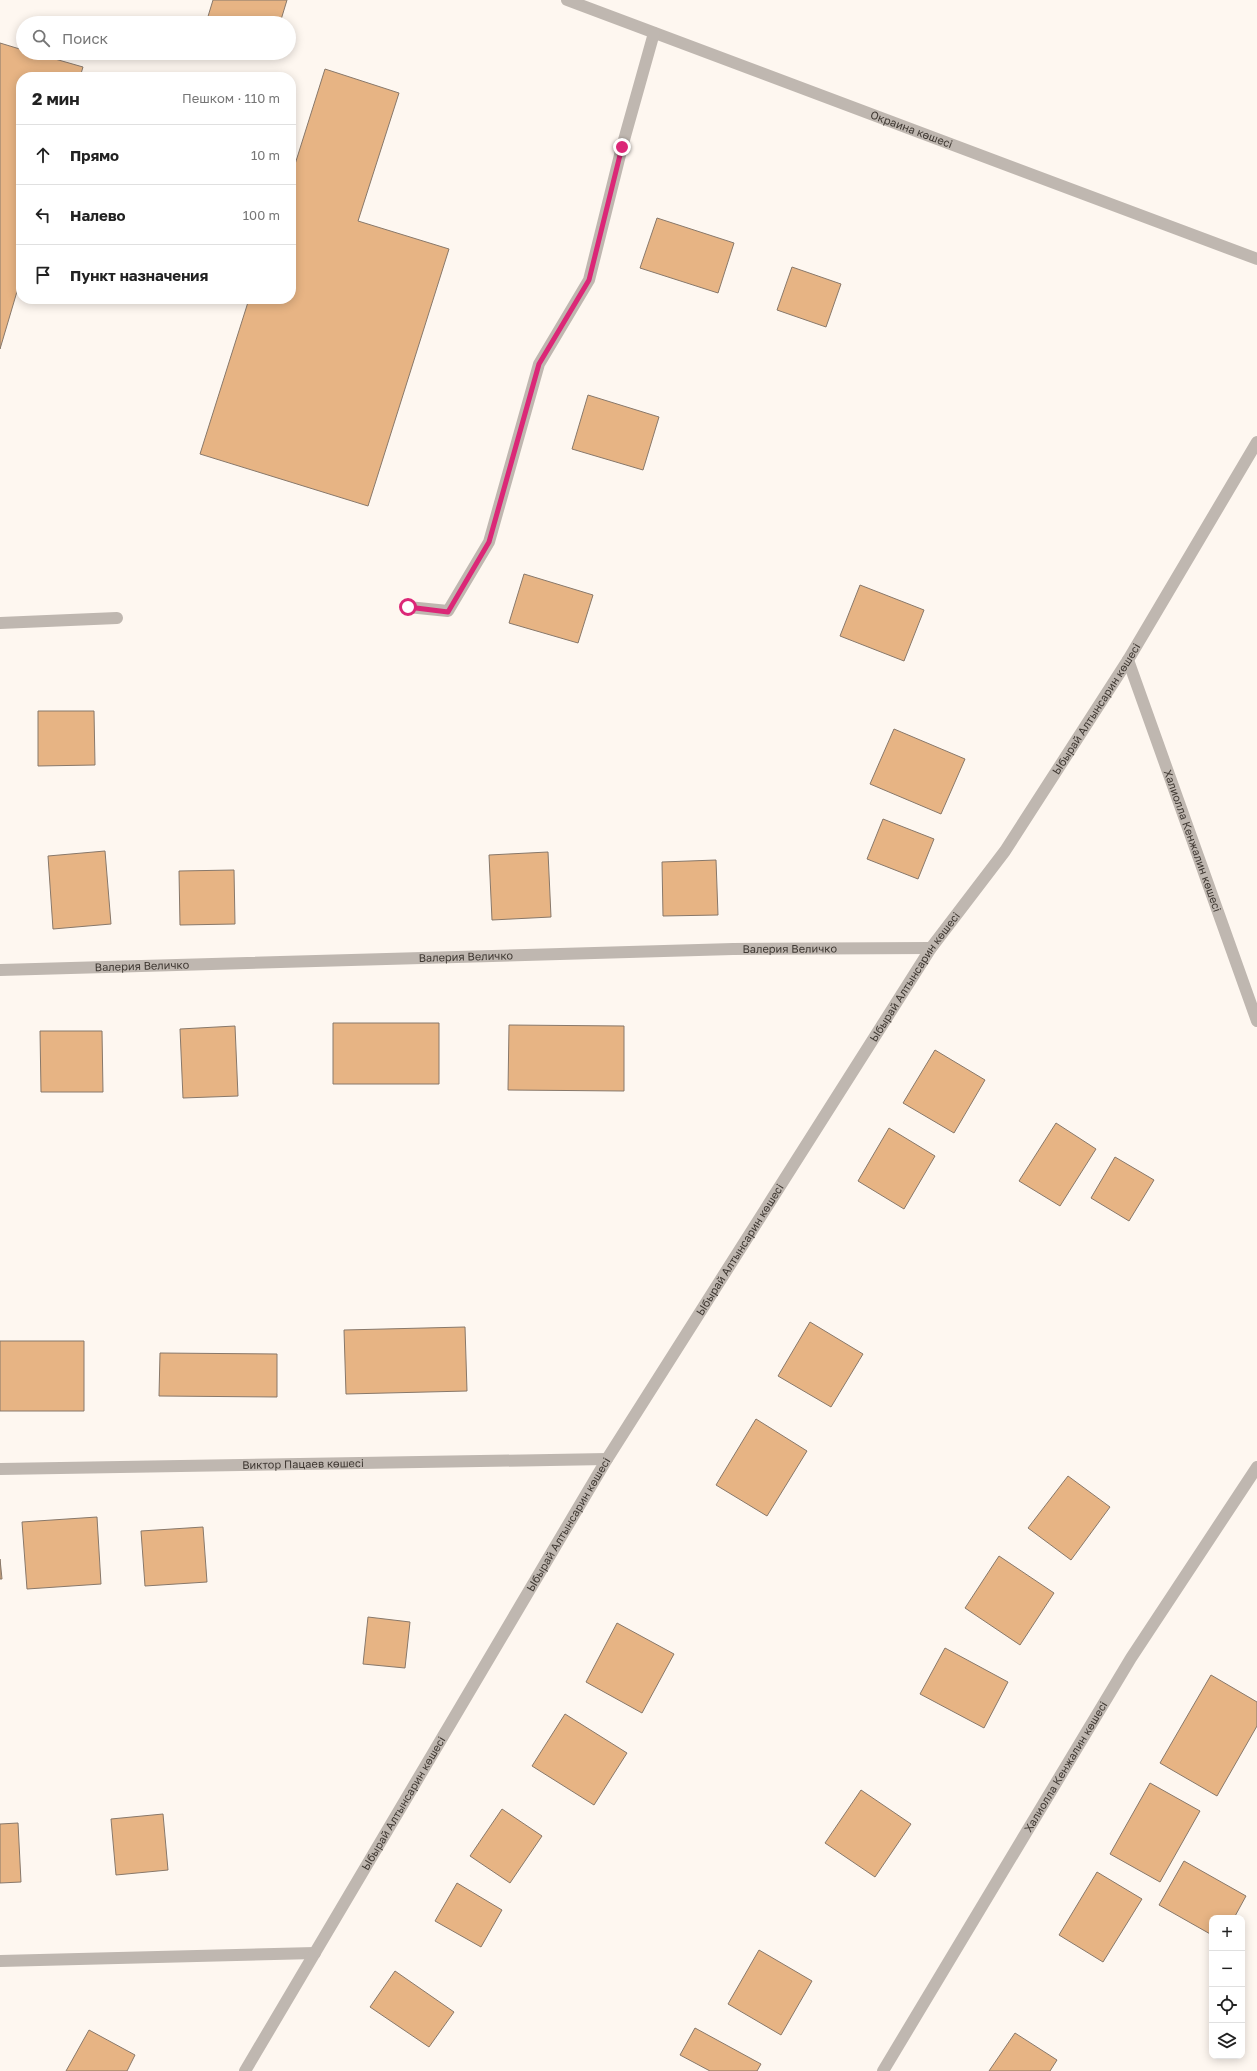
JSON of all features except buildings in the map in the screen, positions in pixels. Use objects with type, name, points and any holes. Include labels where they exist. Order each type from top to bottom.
[{"type":"street","name":"Окраина көшесі","points":[[567,0],[1257,259]]},
{"type":"street","points":[[408,607],[448,612],[489,542],[539,364],[589,280],[622,147],[654,33]]},
{"type":"street","name":"Ыбырай Алтынсарин көшесі","points":[[245,2071],[607,1460],[931,948],[1005,851],[1128,660],[1257,442]]},
{"type":"street","points":[[0,623],[117,618]]},
{"type":"street","name":"Халиолла Кенжалин көшесі","points":[[1128,660],[1257,1021]]},
{"type":"street","name":"Валерия Величко","points":[[0,970],[732,949],[931,948]]},
{"type":"street","name":"Виктор Пацаев көшесі","points":[[0,1469],[607,1460]]},
{"type":"street","name":"Халиолла Кенжалин көшесі","points":[[883,2071],[1131,1658],[1257,1467]]},
{"type":"street","points":[[0,1961],[315,1953]]},
{"type":"route","points":[[408,607],[448,612],[489,542],[539,364],[589,280],[622,147]]}]
